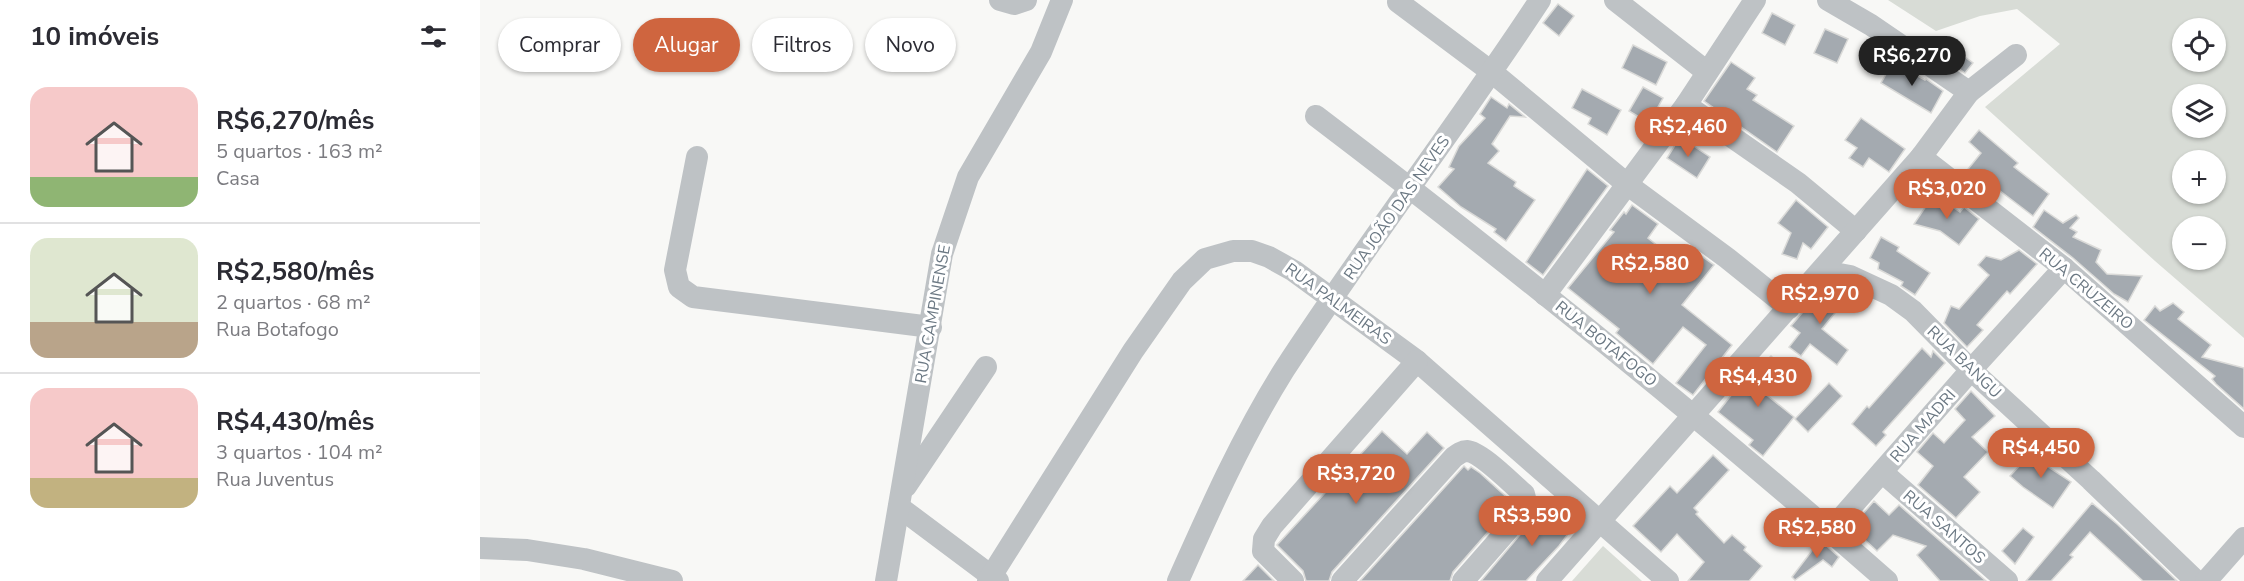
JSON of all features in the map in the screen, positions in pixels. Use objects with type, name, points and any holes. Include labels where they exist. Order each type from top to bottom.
[{"type":"street","points":[[1000,0],[1014,4],[1026,0]]},
{"type":"street","name":"RUA CAMPINENSE","points":[[886,581],[942,254],[968,177],[1041,52],[1062,0]]},
{"type":"street","name":"RUA JOÃO DAS NEVES","points":[[1178,581],[1228,469],[1284,372],[1410,187],[1493,73],[1540,0]]},
{"type":"street","points":[[1616,0],[1707,72]]},
{"type":"street","points":[[1545,295],[1686,105],[1755,0]]},
{"type":"street","points":[[1828,0],[1969,92]]},
{"type":"street","points":[[1398,2],[1493,73],[1628,185],[1727,258],[1789,308]]},
{"type":"street","points":[[1547,581],[1922,157],[1969,92],[2016,55]]},
{"type":"street","points":[[1686,105],[1798,183],[1857,231]]},
{"type":"street","name":"RUA BOTAFOGO","points":[[1316,116],[1410,187],[1695,416],[1887,581]]},
{"type":"street","points":[[697,157],[675,270],[679,287],[693,297],[930,327]]},
{"type":"street","name":"RUA CRUZEIRO","points":[[1922,157],[2064,268],[2244,427]]},
{"type":"street","name":"RUA PALMEIRAS","points":[[993,579],[1132,351],[1182,281],[1205,259],[1233,251],[1252,251],[1269,257],[1294,271],[1417,361],[1668,581]]},
{"type":"street","name":"RUA MADRI","points":[[1830,531],[2064,268]]},
{"type":"street","name":"RUA BANGU","points":[[1819,274],[1834,273],[1850,276],[1891,295],[1913,311],[1971,370],[2091,480],[2196,581]]},
{"type":"street","points":[[1293,581],[1263,551],[1264,539],[1272,526],[1417,361]]},
{"type":"street","points":[[986,367],[900,500],[993,579]]},
{"type":"street","points":[[1342,581],[1454,457],[1467,451],[1478,455],[1524,494],[1526,507],[1463,581]]},
{"type":"street","name":"RUA SANTOS","points":[[1882,472],[2007,581]]},
{"type":"street","points":[[2206,581],[2244,538]]},
{"type":"street","points":[[480,548],[527,550],[584,559],[672,581]]},
{"type":"shaded area","points":[[1888,0],[2244,0],[2244,338],[1985,107],[2060,44],[2017,9],[1980,16],[1936,31]]},
{"type":"shaded area","points":[[1603,546],[1642,581],[1572,581]]},
{"type":"building","points":[[1558,4],[1574,16],[1559,36],[1543,23]]},
{"type":"building","points":[[1772,13],[1795,25],[1785,45],[1762,33]]},
{"type":"building","points":[[1825,29],[1848,39],[1837,63],[1814,53]]},
{"type":"building","points":[[1633,45],[1667,62],[1656,85],[1622,68]]},
{"type":"building","points":[[1950,46],[1973,63],[1965,73],[1942,57]]},
{"type":"building","points":[[1731,62],[1755,78],[1747,89],[1757,95],[1753,100],[1794,126],[1777,152],[1704,101]]},
{"type":"building","points":[[1893,62],[1926,79],[1943,91],[1931,113],[1881,83]]},
{"type":"building","points":[[1643,87],[1663,98],[1649,123],[1629,111]]},
{"type":"building","points":[[1582,89],[1621,110],[1607,135],[1588,124],[1591,118],[1572,108]]},
{"type":"building","points":[[1491,97],[1507,108],[1509,104],[1525,117],[1510,116],[1492,144],[1499,151],[1488,163],[1516,182],[1514,186],[1535,200],[1506,241],[1494,232],[1496,229],[1461,207],[1438,187],[1454,169],[1449,167],[1459,146],[1485,118],[1480,114]]},
{"type":"building","points":[[1861,118],[1905,149],[1889,172],[1869,158],[1863,167],[1849,158],[1857,148],[1845,140]]},
{"type":"building","points":[[1979,130],[2018,163],[2014,167],[2049,194],[2033,216],[1996,188],[1995,191],[1982,180],[1978,184],[1964,174],[1981,153],[1969,142]]},
{"type":"building","points":[[1680,137],[1710,157],[1697,178],[1667,158]]},
{"type":"building","points":[[1587,169],[1608,186],[1543,275],[1526,262]]},
{"type":"building","points":[[1934,194],[1960,212],[1964,207],[1979,219],[1959,245],[1940,231],[1914,224]]},
{"type":"building","points":[[1796,200],[1828,227],[1811,249],[1803,243],[1797,259],[1782,254],[1791,233],[1778,223]]},
{"type":"building","points":[[1632,205],[1658,224],[1648,238],[1674,259],[1686,245],[1714,265],[1682,305],[1732,345],[1693,395],[1676,383],[1706,345],[1683,327],[1653,364],[1616,333],[1619,329],[1568,288],[1614,232],[1610,230]]},
{"type":"building","points":[[2044,210],[2063,223],[2076,215],[2079,218],[2070,228],[2077,232],[2073,237],[2101,250],[2096,262],[2107,274],[2142,276],[2128,302],[2114,294],[2033,227]]},
{"type":"building","points":[[1881,237],[1899,247],[1897,251],[1930,273],[1915,295],[1901,286],[1903,282],[1878,269],[1879,263],[1870,258]]},
{"type":"building","points":[[2019,250],[2037,264],[2010,294],[2007,291],[1977,325],[1983,330],[1967,347],[1944,323],[1951,306],[1959,309],[1989,275],[1978,265],[1986,256],[2001,260]]},
{"type":"building","points":[[1824,287],[1852,292],[1822,329],[1848,350],[1837,365],[1810,344],[1801,356],[1789,347],[1800,333],[1791,326]]},
{"type":"building","points":[[2173,303],[2184,312],[2178,319],[2211,345],[2202,357],[2244,368],[2244,409],[2216,384],[2212,379],[2215,376],[2144,320],[2155,306],[2160,311]]},
{"type":"building","points":[[1922,348],[1931,357],[1933,351],[1945,363],[1883,432],[1886,435],[1876,446],[1852,424]]},
{"type":"building","points":[[1771,356],[1784,369],[1766,389],[1770,393],[1768,396],[1794,417],[1763,456],[1749,445],[1753,440],[1718,412],[1747,375],[1750,377]]},
{"type":"building","points":[[1829,383],[1842,396],[1808,432],[1795,419]]},
{"type":"building","points":[[1971,391],[1995,416],[1972,437],[1988,452],[1964,477],[1980,492],[1956,518],[1918,485],[1933,466],[1917,452],[1933,433],[1944,443],[1965,420],[1955,409]]},
{"type":"building","points":[[1382,431],[1407,454],[1427,432],[1444,448],[1332,572],[1329,581],[1306,581],[1303,571],[1277,545]]},
{"type":"building","points":[[2036,448],[2051,461],[2047,466],[2071,482],[2053,508],[2010,476]]},
{"type":"building","points":[[1713,455],[1729,470],[1694,508],[1698,512],[1696,514],[1724,543],[1732,535],[1746,547],[1744,550],[1762,566],[1749,581],[1688,581],[1704,562],[1677,534],[1661,552],[1633,526],[1670,486],[1677,493]]},
{"type":"building","points":[[1464,466],[1468,470],[1471,467],[1480,473],[1512,502],[1453,572],[1450,581],[1360,581]]},
{"type":"building","points":[[1874,501],[1889,515],[1899,505],[1986,581],[1940,581],[1917,555],[1926,546],[1893,535],[1877,551],[1865,540],[1863,542],[1849,530]]},
{"type":"building","points":[[2092,503],[2177,581],[2143,581],[2090,532],[2070,555],[2073,557],[2051,581],[2026,581]]},
{"type":"building","points":[[1553,504],[1577,522],[1559,546],[1526,581],[1481,581],[1534,518],[1539,522]]},
{"type":"building","points":[[2023,528],[2034,537],[2015,564],[2002,551]]},
{"type":"building","points":[[1820,540],[1839,557],[1832,567],[1823,560],[1795,580],[1792,577]]},
{"type":"building","points":[[1258,565],[1274,581],[1243,581]]}]
